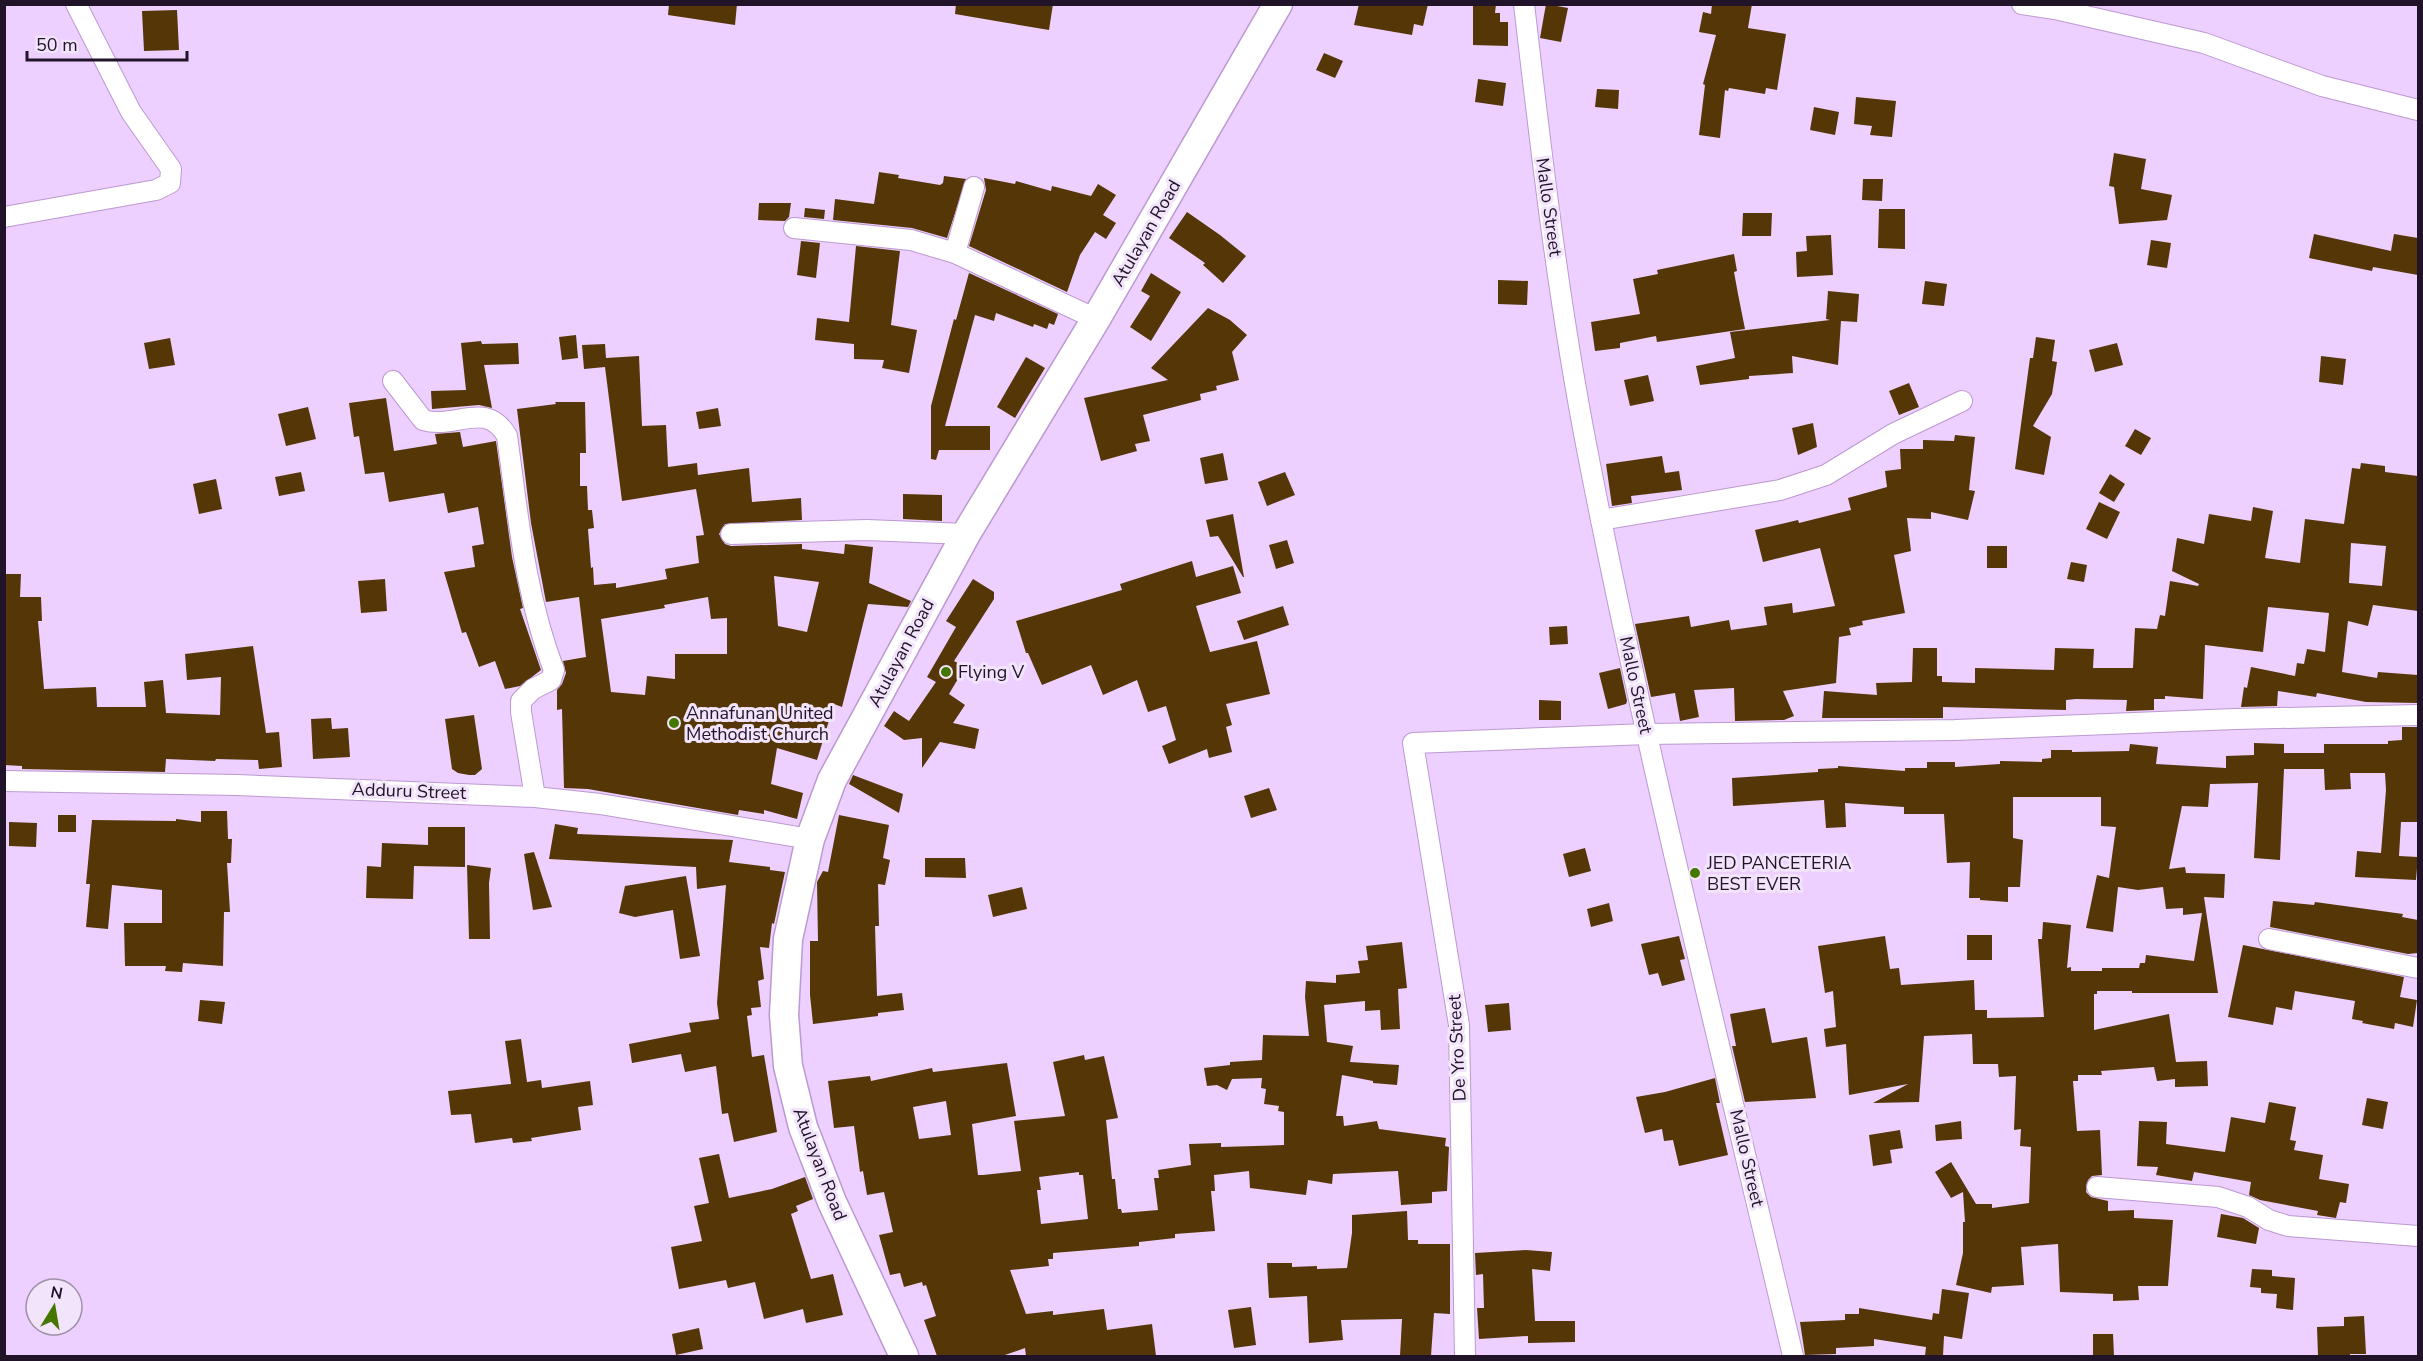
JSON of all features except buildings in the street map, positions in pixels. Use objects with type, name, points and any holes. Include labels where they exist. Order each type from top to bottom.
[{"type":"main road","name":"Atulayan Road","points":[[904,1356],[832,1202],[803,1127],[788,1066],[784,1015],[788,939],[810,839],[832,780],[966,534],[1096,319],[1278,4]]},
{"type":"street","points":[[4,217],[156,190],[170,183],[171,169],[131,112],[76,4]]},
{"type":"street","name":"Mallo Street","points":[[1524,4],[1546,194],[1601,519],[1647,734],[1793,1356]]},
{"type":"street","points":[[2022,4],[2055,9],[2204,43],[2322,86],[2418,110]]},
{"type":"street","points":[[955,253],[974,186]]},
{"type":"street","points":[[794,228],[910,240],[955,253],[1096,319]]},
{"type":"street","points":[[393,381],[423,420],[442,423],[487,417],[501,426],[507,436],[527,578],[554,670],[551,680],[533,689],[521,701],[520,712],[535,797]]},
{"type":"street","points":[[1601,519],[1780,490],[1808,481],[1826,475],[1893,434],[1962,402]]},
{"type":"street","points":[[731,534],[867,530],[966,534]]},
{"type":"street","points":[[1647,734],[1943,730],[2418,715]]},
{"type":"street","name":"De Yro Street","points":[[1465,1356],[1459,1025],[1413,743],[1647,734]]},
{"type":"street","name":"Adduru Street","points":[[4,781],[320,787],[535,797],[600,804],[810,839]]},
{"type":"street","points":[[2269,939],[2418,968]]},
{"type":"street","points":[[2097,1187],[2218,1197],[2248,1207],[2269,1220],[2288,1226],[2418,1236]]},
{"type":"place","name":"Flying V","points":[[946,672]]},
{"type":"place","name":"Annafunan United Methodist Church","points":[[674,723]]},
{"type":"place","name":"JED PANCETERIA BEST EVER","points":[[1695,873]]}]
